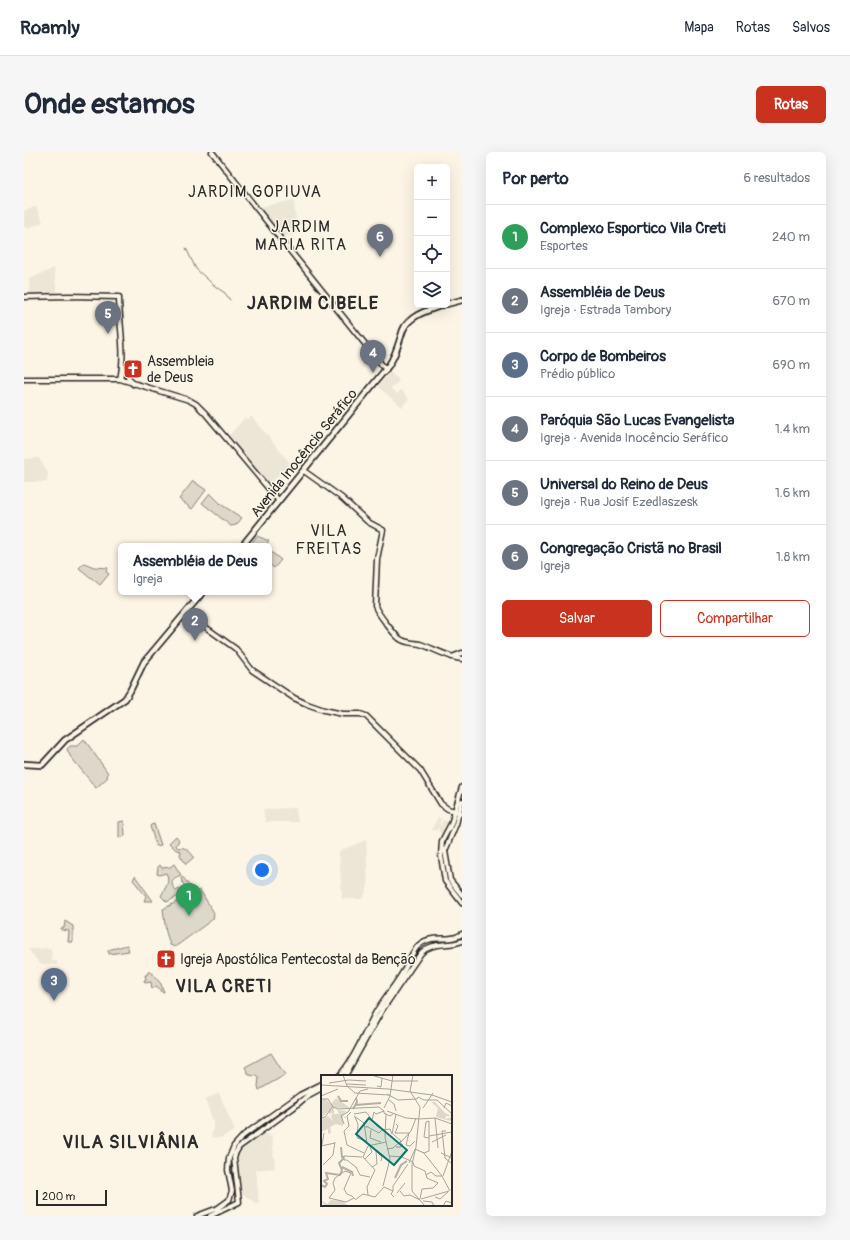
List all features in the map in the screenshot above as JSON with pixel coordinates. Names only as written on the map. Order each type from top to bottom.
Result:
[{"type":"main road","points":[[212,152],[386,370]]},
{"type":"main road","points":[[24,297],[119,297],[122,366],[120,379]]},
{"type":"main road","points":[[450,303],[462,300]]},
{"type":"main road","name":"Avenida Inocêncio Seráfico","points":[[244,543],[386,370],[394,358],[403,330],[409,322],[418,315],[436,308]]},
{"type":"main road","points":[[122,366],[134,384]]},
{"type":"main road","points":[[24,379],[120,379],[181,397],[196,404],[233,445],[279,501]]},
{"type":"main road","points":[[304,471],[342,498],[368,522],[383,530],[377,559],[375,606],[389,627],[402,640],[421,645],[452,657],[462,655]]},
{"type":"main road","points":[[24,764],[42,765],[65,740],[125,698],[144,662],[200,595]]},
{"type":"main road","points":[[186,612],[236,649],[252,670],[260,677],[284,692],[307,704],[335,712],[360,714],[366,716],[420,770],[441,804],[448,810],[459,813]]},
{"type":"main road","points":[[459,813],[462,787]]},
{"type":"main road","points":[[462,801],[446,848],[446,862],[450,880],[462,895]]},
{"type":"main road","points":[[451,830],[442,841],[440,849],[442,868],[447,885],[462,903]]},
{"type":"main road","points":[[340,1075],[349,1063],[377,1010],[403,972],[417,948],[427,940],[433,938],[454,938],[462,934]]},
{"type":"main road","points":[[345,1075],[382,1010],[421,953],[435,945],[462,941]]},
{"type":"main road","points":[[197,1216],[224,1205],[230,1197],[232,1187],[229,1175],[229,1158],[234,1146],[244,1135],[300,1095],[321,1084]]},
{"type":"main road","points":[[210,1216],[239,1202],[234,1163],[237,1150],[244,1142],[293,1108],[307,1096],[321,1089]]},
{"type":"main road","points":[[230,1197],[238,1195]]},
{"type":"main road","points":[[230,1197],[232,1203],[235,1205]]},
{"type":"shaded area","points":[[294,200],[297,233],[282,238],[260,211],[260,207]]},
{"type":"shaded area","points":[[36,207],[43,222],[26,229],[24,225],[24,211]]},
{"type":"shaded area","points":[[54,268],[57,295],[30,295],[29,279]]},
{"type":"shaded area","points":[[390,372],[399,380],[391,389],[397,394],[401,390],[409,399],[402,407],[378,387]]},
{"type":"shaded area","points":[[251,416],[290,463],[269,485],[228,437],[245,417],[248,420]]},
{"type":"shaded area","points":[[39,458],[48,473],[47,482],[24,482],[24,459]]},
{"type":"shaded area","points":[[193,481],[206,490],[192,509],[179,499]]},
{"type":"shaded area","points":[[210,493],[222,505],[242,518],[236,525],[231,526],[202,503]]},
{"type":"shaded area","points":[[257,536],[269,541],[267,543],[252,543]]},
{"type":"shaded area","points":[[272,553],[281,560],[274,568],[272,566]]},
{"type":"shaded area","points":[[84,563],[94,567],[108,568],[106,572],[109,574],[100,585],[79,568]]},
{"type":"shaded area","points":[[84,739],[108,773],[107,778],[96,788],[70,756],[67,749],[70,746],[77,746]]},
{"type":"shaded area","points":[[296,808],[298,822],[265,822],[263,809]]},
{"type":"shaded area","points":[[438,817],[442,819],[439,824],[441,825],[443,820],[448,822],[443,828],[442,833],[438,832],[438,828],[436,831],[432,829]]},
{"type":"shaded area","points":[[124,821],[125,836],[119,838],[119,822]]},
{"type":"shaded area","points":[[154,824],[161,845],[156,846],[150,826]]},
{"type":"shaded area","points":[[176,836],[179,840],[176,846],[187,850],[194,857],[186,864],[180,855],[181,851],[176,850],[169,843]]},
{"type":"shaded area","points":[[366,840],[368,885],[363,899],[342,899],[339,851]]},
{"type":"shaded area","points":[[174,864],[181,875],[172,881],[175,891],[185,887],[181,879],[182,876],[192,889],[167,902],[161,896],[168,879],[166,873],[159,875],[157,874],[158,867],[160,865],[162,868],[170,867]]},
{"type":"shaded area","points":[[135,876],[153,901],[144,901],[146,896],[133,880]]},
{"type":"shaded area","points":[[200,890],[214,913],[213,919],[175,947],[170,945],[166,932],[163,909]]},
{"type":"shaded area","points":[[65,921],[73,926],[73,942],[68,942],[69,931],[61,930],[61,928],[64,928]]},
{"type":"shaded area","points":[[127,945],[129,951],[109,954],[108,950]]},
{"type":"shaded area","points":[[51,948],[52,961],[57,961],[57,965],[40,964],[28,949]]},
{"type":"shaded area","points":[[148,972],[151,972],[161,984],[164,992],[160,991],[160,989],[156,986],[152,989],[151,982],[145,983],[145,975],[147,975]]},
{"type":"shaded area","points":[[271,1053],[285,1075],[259,1090],[259,1078],[257,1076],[249,1075],[245,1067]]},
{"type":"shaded area","points":[[219,1093],[235,1131],[220,1138],[211,1137],[213,1121],[205,1099]]},
{"type":"shaded area","points":[[263,1133],[272,1136],[275,1168],[256,1170],[259,1204],[255,1203],[240,1190],[237,1155],[244,1146]]},
{"type":"waterway","points":[[186,248],[196,269],[225,293],[230,300]]},
{"type":"place","name":"Congregação Cristã no Brasil","points":[[380,257]]},
{"type":"place","name":"Universal do Reino de Deus","points":[[108,334]]},
{"type":"place","name":"Assembleia de Deus","points":[[133,369]]},
{"type":"place","name":"Paróquia São Lucas Evangelista","points":[[373,373]]},
{"type":"place","name":"Assembléia de Deus","points":[[195,641]]},
{"type":"place","name":"Complexo Esportico Vila Creti","points":[[189,916]]},
{"type":"place","name":"Igreja Apostólica Pentecostal da Benção","points":[[166,959]]},
{"type":"place","name":"Corpo de Bombeiros","points":[[54,1001]]},
{"type":"district","name":"JARDIM GOPIUVA","points":[[255,192]]},
{"type":"district","name":"JARDIM MARIA RITA","points":[[301,236]]},
{"type":"district","name":"JARDIM CIBELE","points":[[313,303]]},
{"type":"district","name":"VILA FREITAS","points":[[329,540]]},
{"type":"district","name":"VILA CRETI","points":[[224,986]]},
{"type":"district","name":"VILA SILVIÂNIA","points":[[131,1142]]}]
